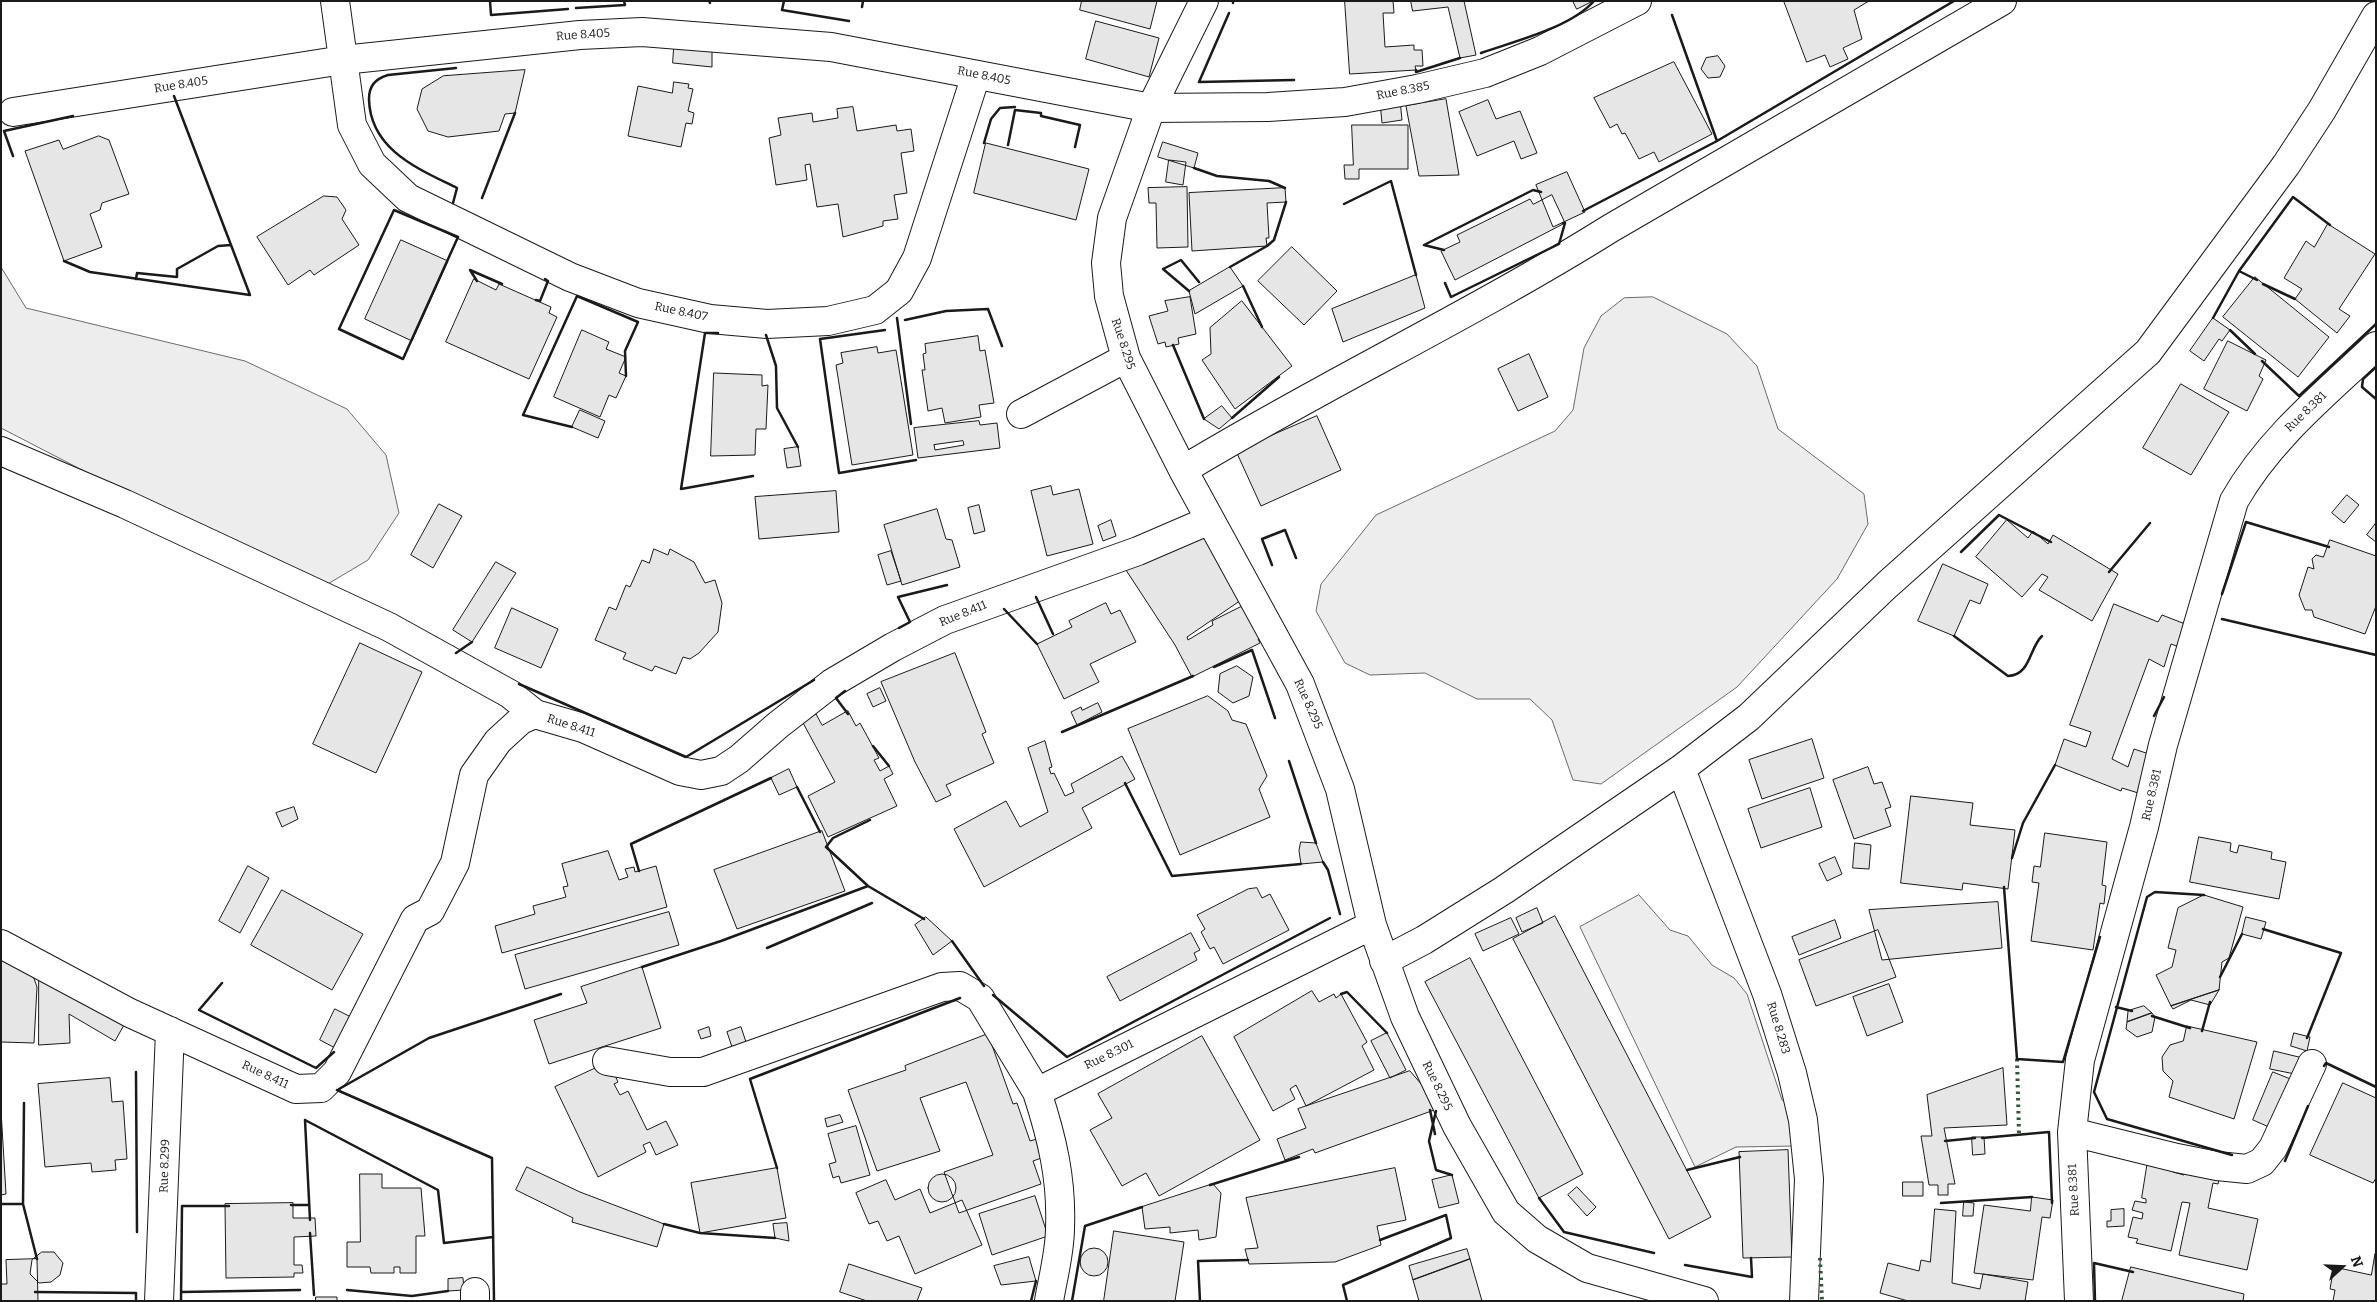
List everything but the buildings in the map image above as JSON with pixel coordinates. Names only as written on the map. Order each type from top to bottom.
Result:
[{"type":"street","name":"Rue 8.407","points":[[335,1],[352,125],[372,164],[408,198],[570,277],[638,303],[710,319],[767,324],[828,321],[875,310],[899,291],[917,258],[976,75]]},
{"type":"street","name":"Rue 8.295","points":[[1204,1],[1152,108],[1112,218],[1106,263],[1109,296],[1126,358],[1183,470],[1300,684],[1318,725],[1340,789],[1372,925],[1405,1017],[1457,1126],[1506,1212],[1537,1239],[1631,1291],[1704,1301]]},
{"type":"street","name":"Rue 8.385","points":[[1152,108],[1268,107],[1345,102],[1417,89],[1485,73],[1540,51],[1637,1]]},
{"type":"street","points":[[1183,470],[1256,426],[1550,266],[1611,228],[2002,1]]},
{"type":"street","points":[[1384,961],[1424,940],[1504,890],[1681,769],[1749,717],[1887,585],[2148,352],[2286,164],[2322,110],[2376,16]]},
{"type":"street","name":"Rue 8.405","points":[[13,112],[343,60],[580,35],[642,32],[832,47],[1152,108]]},
{"type":"street","name":"Rue 8.381","points":[[2079,1301],[2072,1132],[2080,1060],[2144,827],[2164,745],[2234,501],[2247,478],[2267,452],[2298,418],[2376,346]]},
{"type":"street","points":[[1021,414],[1126,358]]},
{"type":"street","points":[[1,452],[152,517],[389,627],[510,694],[535,714]]},
{"type":"street","name":"Rue 8.411","points":[[1,944],[130,1013],[296,1089],[320,1088],[338,1072],[415,918],[430,911],[454,863],[474,775],[498,741],[521,720],[535,714],[583,728],[680,771],[701,775],[721,771],[738,760],[778,724],[832,683],[902,642],[945,620],[1138,551],[1210,520]]},
{"type":"street","name":"Rue 8.283","points":[[1681,769],[1767,994],[1792,1073],[1803,1120],[1809,1179],[1804,1301]]},
{"type":"street","name":"Rue 8.301","points":[[1037,1092],[1372,925]]},
{"type":"street","points":[[607,1061],[670,1072],[703,1072],[942,987],[960,986],[980,998],[1037,1092],[1053,1141],[1060,1193],[1060,1230],[1049,1301]]},
{"type":"street","name":"Rue 8.299","points":[[159,1301],[170,1031]]},
{"type":"street","points":[[2072,1132],[2185,1159],[2247,1169],[2262,1162],[2273,1148],[2312,1064]]},
{"type":"shaded area","points":[[1,267],[26,308],[245,361],[347,409],[386,455],[399,513],[368,560],[316,591],[1,428]]},
{"type":"shaded area","points":[[1653,297],[1727,334],[1757,366],[1778,429],[1864,494],[1868,524],[1837,579],[1737,687],[1601,784],[1573,780],[1552,720],[1530,699],[1477,699],[1425,673],[1370,675],[1345,663],[1316,611],[1321,584],[1376,515],[1555,431],[1573,410],[1584,348],[1601,316],[1624,298]]},
{"type":"shaded area","points":[[1639,895],[1670,930],[1688,936],[1712,965],[1734,978],[1747,994],[1782,1100],[1794,1105],[1796,1146],[1736,1147],[1695,1167],[1580,927]]},
{"type":"hedge","points":[[2017,1059],[2019,1135]]},
{"type":"hedge","points":[[1820,1258],[1822,1301]]},
{"type":"wall","points":[[490,1],[491,15],[568,9]]},
{"type":"wall","points":[[576,8],[625,5],[624,1]]},
{"type":"wall","points":[[784,1],[782,10],[849,21]]},
{"type":"wall","points":[[862,7],[863,1]]},
{"type":"wall","points":[[1481,53],[1557,26],[1571,19],[1594,1]]},
{"type":"wall","points":[[1583,211],[1717,141],[1954,1]]},
{"type":"wall","points":[[1229,13],[1199,82],[1294,80]]},
{"type":"wall","points":[[1672,15],[1717,141]]},
{"type":"wall","points":[[1416,70],[1416,72],[1460,58]]},
{"type":"wall","points":[[453,203],[457,188],[413,165],[387,145],[378,132],[372,117],[369,99],[370,90],[374,84],[388,75],[456,68]]},
{"type":"wall","points":[[136,279],[137,273],[177,277],[177,269],[218,246],[231,245],[174,96]]},
{"type":"wall","points":[[984,143],[991,119],[1000,108],[1015,107]]},
{"type":"wall","points":[[1008,145],[1015,110],[1041,113],[1041,116],[1080,125],[1075,147]]},
{"type":"wall","points":[[482,198],[515,113]]},
{"type":"wall","points":[[13,156],[4,131],[73,116]]},
{"type":"wall","points":[[1194,168],[1217,176],[1269,181],[1285,188]]},
{"type":"wall","points":[[1344,204],[1391,181],[1416,275]]},
{"type":"wall","points":[[1444,250],[1424,245],[1533,190],[1541,192]]},
{"type":"wall","points":[[2213,318],[2239,271],[2293,197],[2330,225]]},
{"type":"wall","points":[[1230,267],[1274,240],[1286,202]]},
{"type":"wall","points":[[394,210],[458,237],[403,359],[339,329],[394,210]]},
{"type":"wall","points":[[1445,283],[1451,297],[1559,244],[1565,223],[1563,223]]},
{"type":"wall","points":[[64,261],[90,272],[250,295],[231,245]]},
{"type":"wall","points":[[1189,291],[1163,269],[1181,260],[1199,282]]},
{"type":"wall","points":[[477,281],[470,270],[502,284]]},
{"type":"wall","points":[[2239,271],[2257,280]]},
{"type":"wall","points":[[536,300],[540,301],[548,281],[545,279]]},
{"type":"wall","points":[[2263,284],[2295,299]]},
{"type":"wall","points":[[1243,286],[1262,327]]},
{"type":"wall","points":[[572,427],[523,415],[577,296],[638,322],[625,351],[626,376]]},
{"type":"wall","points":[[905,320],[946,311],[988,309],[1002,346]]},
{"type":"wall","points":[[897,318],[911,424]]},
{"type":"wall","points":[[2262,361],[2299,396],[2376,324]]},
{"type":"wall","points":[[885,330],[820,339],[839,473],[916,460]]},
{"type":"wall","points":[[2230,330],[2255,354]]},
{"type":"wall","points":[[718,333],[705,333],[681,489],[753,476]]},
{"type":"wall","points":[[766,335],[776,366],[777,408],[798,447]]},
{"type":"wall","points":[[1173,345],[1204,419]]},
{"type":"wall","points":[[2376,367],[2363,379],[2362,387],[2376,399]]},
{"type":"wall","points":[[1232,418],[1279,377]]},
{"type":"wall","points":[[1961,552],[1999,515],[2051,542]]},
{"type":"wall","points":[[2222,594],[2246,522],[2329,547]]},
{"type":"wall","points":[[2109,572],[2150,523]]},
{"type":"wall","points":[[1272,565],[1262,539],[1285,530],[1296,558]]},
{"type":"wall","points":[[899,628],[910,622],[898,597],[947,585]]},
{"type":"wall","points":[[1036,597],[1053,634]]},
{"type":"wall","points":[[1004,609],[1037,644]]},
{"type":"wall","points":[[2222,619],[2376,655]]},
{"type":"wall","points":[[1954,636],[2008,676],[2021,671],[2042,636]]},
{"type":"wall","points":[[456,653],[472,642]]},
{"type":"wall","points":[[1214,667],[1252,650],[1275,718]]},
{"type":"wall","points":[[1062,732],[1193,676]]},
{"type":"wall","points":[[519,684],[686,757],[814,680]]},
{"type":"wall","points":[[845,691],[836,698],[848,714]]},
{"type":"wall","points":[[2154,716],[2164,697]]},
{"type":"wall","points":[[873,746],[889,766]]},
{"type":"wall","points":[[1289,761],[1316,843]]},
{"type":"wall","points":[[2012,858],[2023,823],[2055,765]]},
{"type":"wall","points":[[639,871],[631,844],[771,778]]},
{"type":"wall","points":[[1125,783],[1172,876],[1301,864]]},
{"type":"wall","points":[[797,787],[820,832]]},
{"type":"wall","points":[[870,820],[833,838],[826,847],[868,886],[924,919]]},
{"type":"wall","points":[[1323,862],[1328,870],[1340,914]]},
{"type":"wall","points":[[642,967],[721,941],[868,886]]},
{"type":"wall","points":[[2004,887],[2017,1059],[2063,1062],[2100,937]]},
{"type":"wall","points":[[2204,895],[2155,892],[2147,897],[2094,1092],[2107,1119],[2232,1155]]},
{"type":"wall","points":[[767,948],[872,903]]},
{"type":"wall","points":[[993,995],[1067,1057],[1330,918]]},
{"type":"wall","points":[[2263,929],[2341,953],[2307,1038]]},
{"type":"wall","points":[[2220,977],[2242,934]]},
{"type":"wall","points":[[952,941],[984,986]]},
{"type":"wall","points":[[222,983],[199,1010],[316,1068],[334,1052]]},
{"type":"wall","points":[[1341,994],[1347,992],[1387,1033]]},
{"type":"wall","points":[[339,1089],[429,1038],[561,994]]},
{"type":"wall","points":[[777,1168],[750,1079],[960,998]]},
{"type":"wall","points":[[2202,1031],[2210,1002]]},
{"type":"wall","points":[[2116,1007],[2132,1011]]},
{"type":"wall","points":[[2152,1016],[2190,1028]]},
{"type":"wall","points":[[2324,1066],[2326,1063],[2376,1087]]},
{"type":"wall","points":[[136,1072],[137,1232]]},
{"type":"wall","points":[[337,1090],[492,1158],[494,1301]]},
{"type":"wall","points":[[24,1103],[23,1204],[37,1259]]},
{"type":"wall","points":[[2285,1161],[2308,1106]]},
{"type":"wall","points":[[1430,1110],[1435,1134]]},
{"type":"wall","points":[[1436,1111],[1429,1141],[1436,1170],[1452,1175]]},
{"type":"wall","points":[[305,1120],[438,1190],[444,1243],[493,1237]]},
{"type":"wall","points":[[305,1120],[310,1220]]},
{"type":"wall","points":[[1982,1138],[2049,1132],[2052,1203]]},
{"type":"wall","points":[[1945,1141],[1975,1138]]},
{"type":"wall","points":[[1210,1185],[1299,1157]]},
{"type":"wall","points":[[1687,1170],[1740,1157]]},
{"type":"wall","points":[[1941,1203],[2032,1197]]},
{"type":"wall","points":[[1539,1198],[1564,1232],[1654,1253]]},
{"type":"wall","points":[[1,1204],[23,1204]]},
{"type":"wall","points":[[291,1205],[309,1205]]},
{"type":"wall","points":[[181,1301],[182,1206],[229,1206]]},
{"type":"wall","points":[[1072,1301],[1085,1226],[1142,1207]]},
{"type":"wall","points":[[1347,1301],[1343,1285],[1451,1238],[1446,1215],[1380,1240]]},
{"type":"wall","points":[[664,1224],[700,1233],[775,1238]]},
{"type":"wall","points":[[310,1233],[314,1295]]},
{"type":"wall","points":[[1685,1265],[1752,1277],[1751,1258]]},
{"type":"wall","points":[[1200,1301],[1198,1261],[1248,1260]]},
{"type":"wall","points":[[2095,1301],[2094,1263],[2133,1272]]},
{"type":"wall","points":[[1031,1301],[1036,1281]]},
{"type":"wall","points":[[181,1292],[300,1290]]},
{"type":"wall","points":[[347,1290],[412,1296],[448,1291]]},
{"type":"wall","points":[[35,1292],[136,1293],[136,1301]]}]
